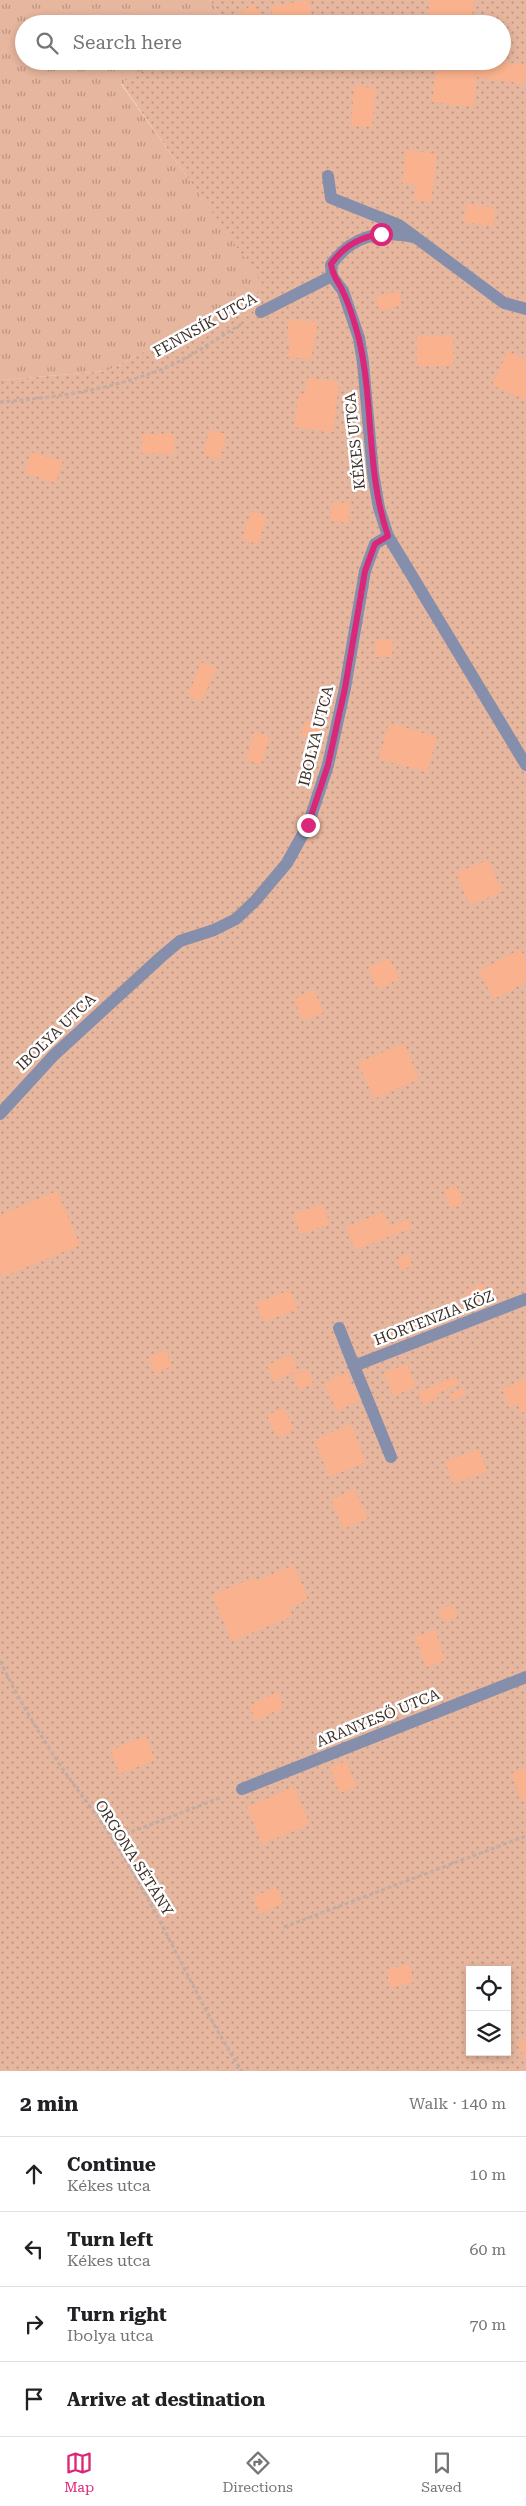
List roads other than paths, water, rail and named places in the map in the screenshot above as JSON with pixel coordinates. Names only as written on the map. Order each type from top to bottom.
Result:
[{"type":"street","points":[[328,176],[331,198],[399,225],[456,264],[483,289],[504,303],[526,309]]},
{"type":"street","points":[[332,276],[331,264],[340,251],[366,236],[397,234],[414,236]]},
{"type":"street","name":"FENNSÍK UTCA","points":[[261,312],[332,276]]},
{"type":"street","name":"KÉKES UTCA","points":[[332,276],[343,291],[359,338],[373,474],[379,508],[388,536],[526,765]]},
{"type":"street","name":"IBOLYA UTCA","points":[[0,1114],[54,1055],[162,956],[180,941],[214,930],[236,919],[256,900],[287,863],[308,825],[328,765],[345,688],[365,571],[375,544],[388,536]]},
{"type":"street","name":"HORTENZIA KÖZ","points":[[354,1366],[526,1299]]},
{"type":"street","points":[[339,1328],[391,1457]]},
{"type":"street","name":"ARANYESŐ UTCA","points":[[242,1790],[526,1677]]}]
